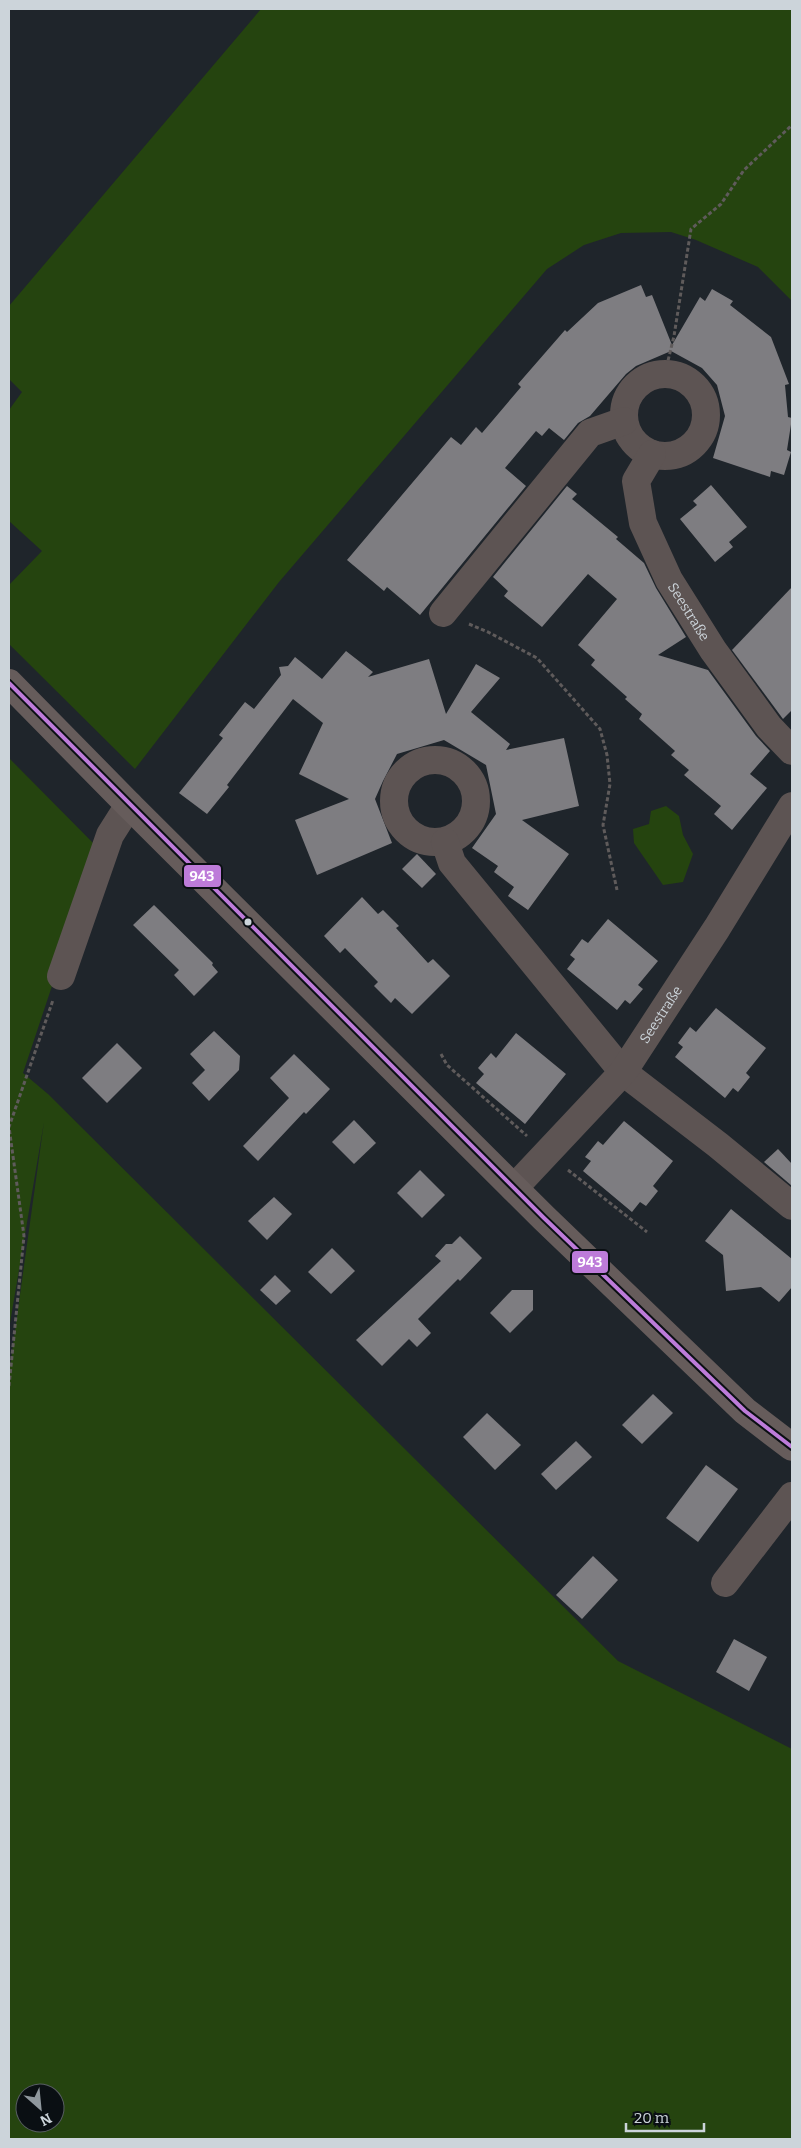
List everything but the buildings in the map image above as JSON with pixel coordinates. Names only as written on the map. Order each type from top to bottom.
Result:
[{"type":"main road","points":[[9,683],[514,1188],[745,1411],[792,1447]]},
{"type":"street","points":[[665,373],[678,375],[691,382],[700,393],[706,406],[706,420],[702,434],[693,446],[681,454],[666,456],[652,454],[641,449],[632,440],[625,428],[624,421],[625,402],[631,391],[640,382],[652,376],[665,373]]},
{"type":"street","points":[[443,613],[590,433],[624,421]]},
{"type":"street","name":"Seestraße","points":[[652,454],[636,481],[643,523],[669,580],[719,658],[769,727],[792,751]]},
{"type":"street","points":[[62,976],[110,835],[129,805]]},
{"type":"street","name":"Seestraße","points":[[514,1188],[623,1072],[717,928],[792,806]]},
{"type":"street","points":[[445,842],[452,863],[623,1072],[718,1145],[792,1206]]},
{"type":"street","points":[[726,1583],[792,1496]]},
{"type":"path","points":[[665,373],[674,336],[691,229],[721,204],[744,170],[792,125]]},
{"type":"path","points":[[443,613],[488,632],[536,658],[600,729],[607,755],[610,784],[603,825],[617,890]]},
{"type":"path","points":[[9,1386],[24,1236],[9,1128],[62,976]]},
{"type":"path","points":[[441,1054],[447,1065],[547,1153],[647,1232]]},
{"type":"green space","points":[[261,9],[792,9],[792,301],[758,267],[696,240],[671,232],[621,233],[584,245],[547,269],[279,582],[135,769],[9,644],[9,585],[42,551],[9,521],[9,410],[22,392],[9,379],[9,306]]},
{"type":"green space","points":[[9,758],[98,848],[23,1073],[48,1094],[618,1661],[792,1749],[792,2139],[9,2139],[9,1374],[44,1122],[9,1329]]},
{"type":"green space","points":[[666,806],[679,816],[683,835],[693,854],[683,882],[663,885],[634,843],[633,829],[649,824],[651,811]]},
{"type":"transit line","name":"943","points":[[9,683],[544,1218],[745,1411],[792,1447]]}]
